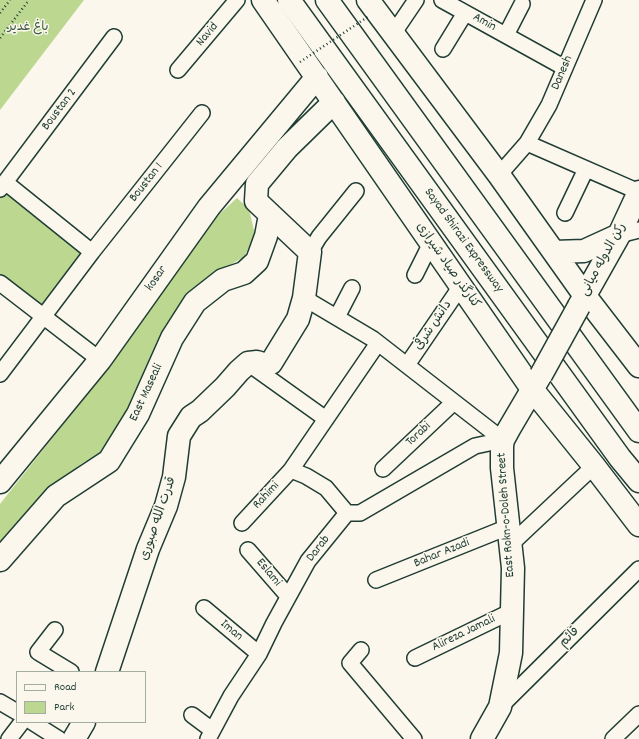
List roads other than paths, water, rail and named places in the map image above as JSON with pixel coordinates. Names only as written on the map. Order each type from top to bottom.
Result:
[{"type":"main road","name":"کنارگذر صیاد شیرازی","points":[[263,0],[461,286],[536,382],[594,466],[639,525]]},
{"type":"main road","name":"Sayad Shirazi Expressway","points":[[289,0],[620,458],[639,481]]},
{"type":"main road","points":[[327,0],[639,431]]},
{"type":"main road","points":[[369,8],[393,34],[500,175],[554,252],[582,301],[639,366]]},
{"type":"main road","name":"kosar","points":[[0,482],[100,360],[209,207],[316,78]]},
{"type":"main road","points":[[248,363],[271,363],[298,319],[304,298],[310,252],[256,201],[257,184],[287,148],[334,102]]},
{"type":"main road","name":"رکن الدوله میانی","points":[[582,301],[629,232],[639,192]]},
{"type":"main road","name":"East Maseali","points":[[0,560],[56,496],[109,461],[138,414],[172,338],[195,302],[223,280],[244,273],[257,261],[266,236],[270,215]]},
{"type":"main road","points":[[554,252],[584,250],[629,232]]},
{"type":"main road","name":"East Rokn-o-Doleh Street","points":[[482,739],[500,707],[511,653],[513,568],[502,468],[503,440],[582,301]]},
{"type":"main road","name":"قدرت الله صبوری","points":[[107,671],[148,550],[166,506],[174,476],[179,436],[190,417],[200,411],[248,363]]},
{"type":"main road","points":[[620,458],[639,487]]},
{"type":"main road","points":[[74,739],[83,723]]},
{"type":"street","name":"Navid","points":[[178,70],[238,0]]},
{"type":"street","points":[[393,34],[416,0]]},
{"type":"street","name":"Amin","points":[[442,0],[565,68]]},
{"type":"street","name":"Danesh","points":[[500,175],[527,144],[549,105],[594,0]]},
{"type":"street","name":"Amin","points":[[506,35],[522,4]]},
{"type":"street","points":[[443,49],[465,13]]},
{"type":"street","name":"Boustan 2","points":[[3,185],[114,37]]},
{"type":"street","name":"Boustan 1","points":[[0,374],[44,318],[92,252],[202,113]]},
{"type":"street","points":[[527,144],[639,192]]},
{"type":"street","points":[[565,213],[586,169]]},
{"type":"street","points":[[3,185],[92,252]]},
{"type":"street","points":[[310,252],[319,237],[356,190]]},
{"type":"street","points":[[415,275],[431,243]]},
{"type":"street","points":[[0,283],[100,360]]},
{"type":"street","name":"دانش شرقی","points":[[407,365],[461,286]]},
{"type":"street","points":[[337,317],[352,288]]},
{"type":"street","points":[[304,298],[378,343],[503,440]]},
{"type":"street","name":"Rahimi","points":[[242,523],[291,470],[378,343]]},
{"type":"street","points":[[248,363],[326,419]]},
{"type":"street","name":"Torabi","points":[[383,468],[454,402]]},
{"type":"street","points":[[291,470],[306,476],[326,488],[348,513],[360,513],[475,446],[503,440]]},
{"type":"street","points":[[509,536],[594,466]]},
{"type":"street","name":"Darab","points":[[210,735],[231,696],[259,654],[288,596],[308,561],[348,513]]},
{"type":"street","name":"Bahar Azadi","points":[[376,580],[509,536]]},
{"type":"street","name":"Eslami","points":[[248,550],[288,596]]},
{"type":"street","name":"قائم","points":[[500,707],[639,569]]},
{"type":"street","name":"Iman","points":[[204,608],[259,654]]},
{"type":"street","name":"Alireza Jamali","points":[[415,658],[512,611]]},
{"type":"street","points":[[55,630],[38,652],[69,671]]},
{"type":"street","points":[[361,650],[350,663],[414,739]]},
{"type":"street","points":[[0,702],[16,711]]},
{"type":"street","points":[[612,739],[639,714]]},
{"type":"street","points":[[192,715],[210,735]]},
{"type":"street","points":[[9,739],[21,723]]},
{"type":"street","points":[[34,723],[59,739]]},
{"type":"park label","name":"باغ غدیر","points":[[28,28]]}]
